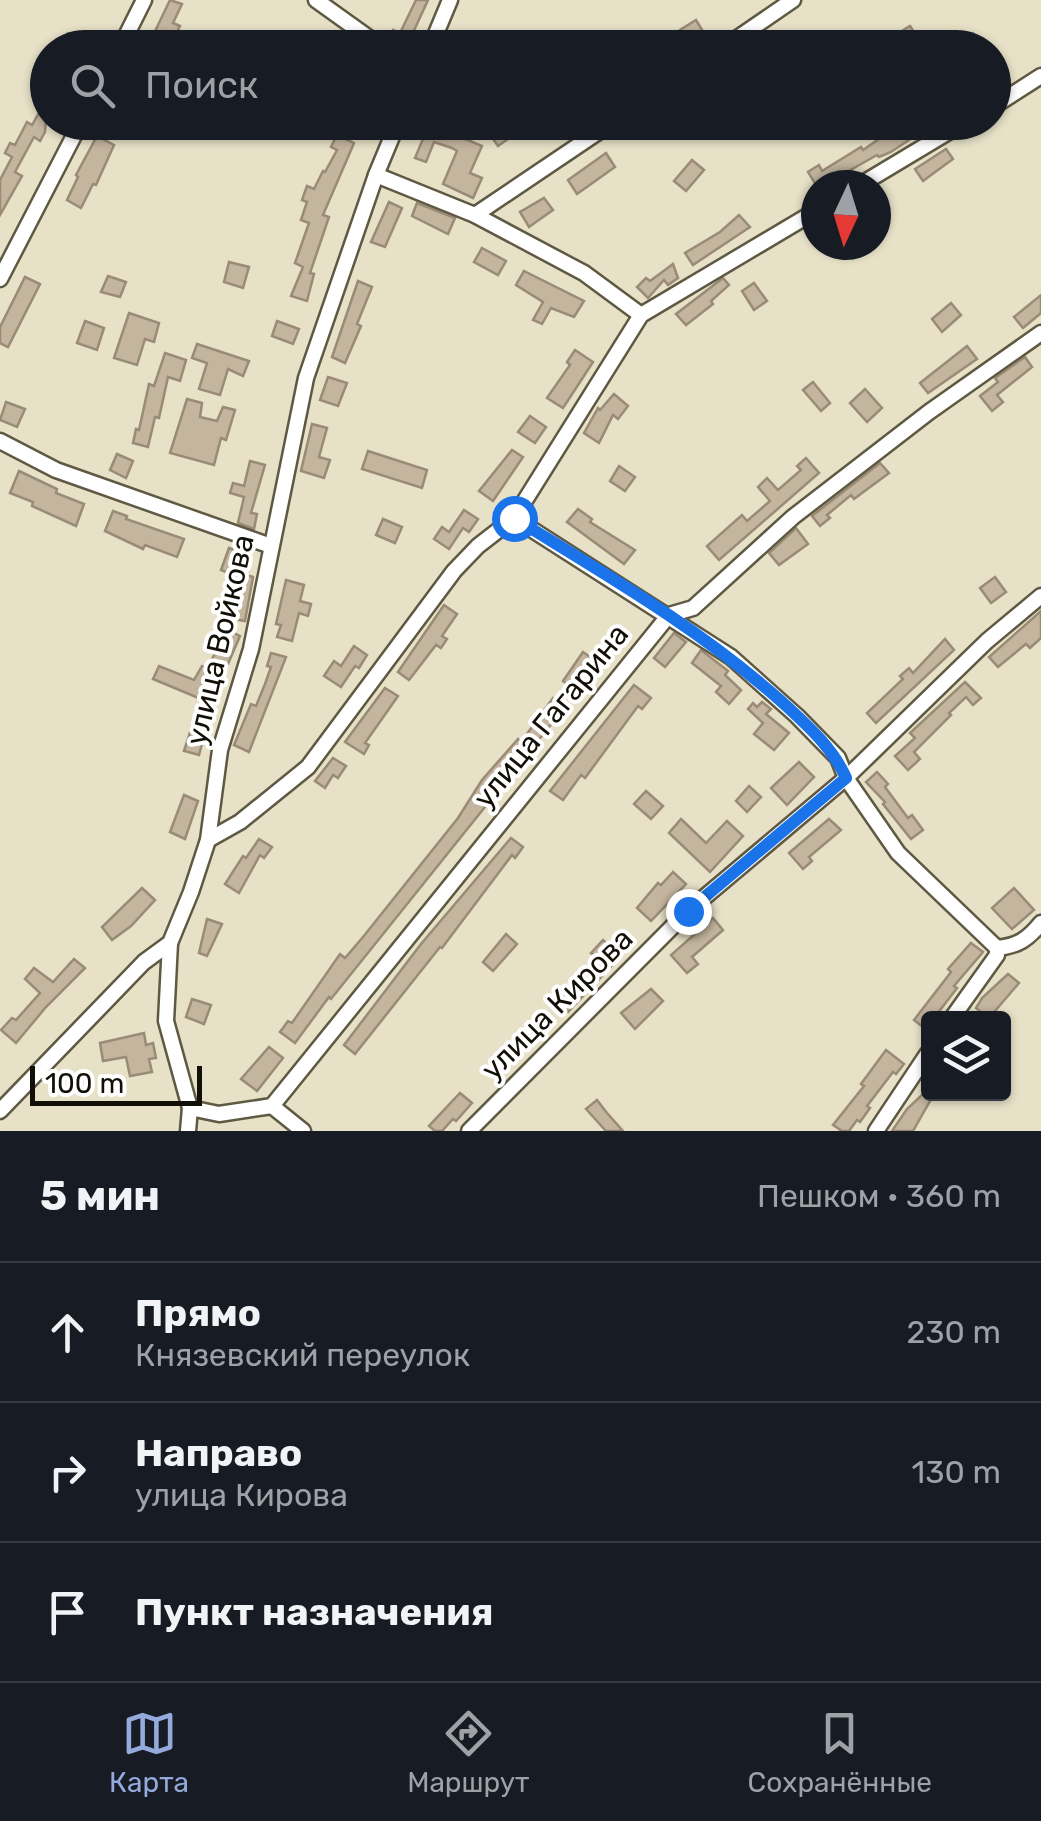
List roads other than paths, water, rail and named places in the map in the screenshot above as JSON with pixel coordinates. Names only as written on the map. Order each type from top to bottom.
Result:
[{"type":"street","points":[[129,30],[144,0]]},
{"type":"street","points":[[316,0],[357,30]]},
{"type":"street","points":[[438,30],[450,0]]},
{"type":"street","points":[[750,30],[793,0]]},
{"type":"street","points":[[1011,95],[1041,76]]},
{"type":"street","points":[[0,279],[72,140]]},
{"type":"street","name":"улица Войкова","points":[[0,1111],[144,962],[170,943],[192,892],[208,840],[220,750],[251,649],[306,378],[391,140]]},
{"type":"street","points":[[474,214],[587,140]]},
{"type":"street","points":[[885,170],[935,140]]},
{"type":"street","points":[[376,175],[474,214],[584,272],[642,315]]},
{"type":"street","points":[[208,840],[240,822],[308,767],[454,571],[514,518],[642,315],[801,220]]},
{"type":"street","name":"улица Гагарина","points":[[272,1106],[670,615],[693,608],[792,517],[929,412],[1041,333]]},
{"type":"street","points":[[0,441],[56,470],[271,546]]},
{"type":"street","points":[[514,518],[731,657],[838,758],[846,778],[898,853],[997,948],[997,955],[957,1011]]},
{"type":"street","name":"улица Кирова","points":[[469,1131],[688,911],[846,778],[987,641],[1041,596]]},
{"type":"street","points":[[997,948],[1015,946],[1041,924]]},
{"type":"street","points":[[170,943],[166,1021],[190,1108],[188,1131]]},
{"type":"street","points":[[876,1131],[921,1064]]},
{"type":"street","points":[[190,1108],[219,1114],[272,1106],[304,1131]]}]
